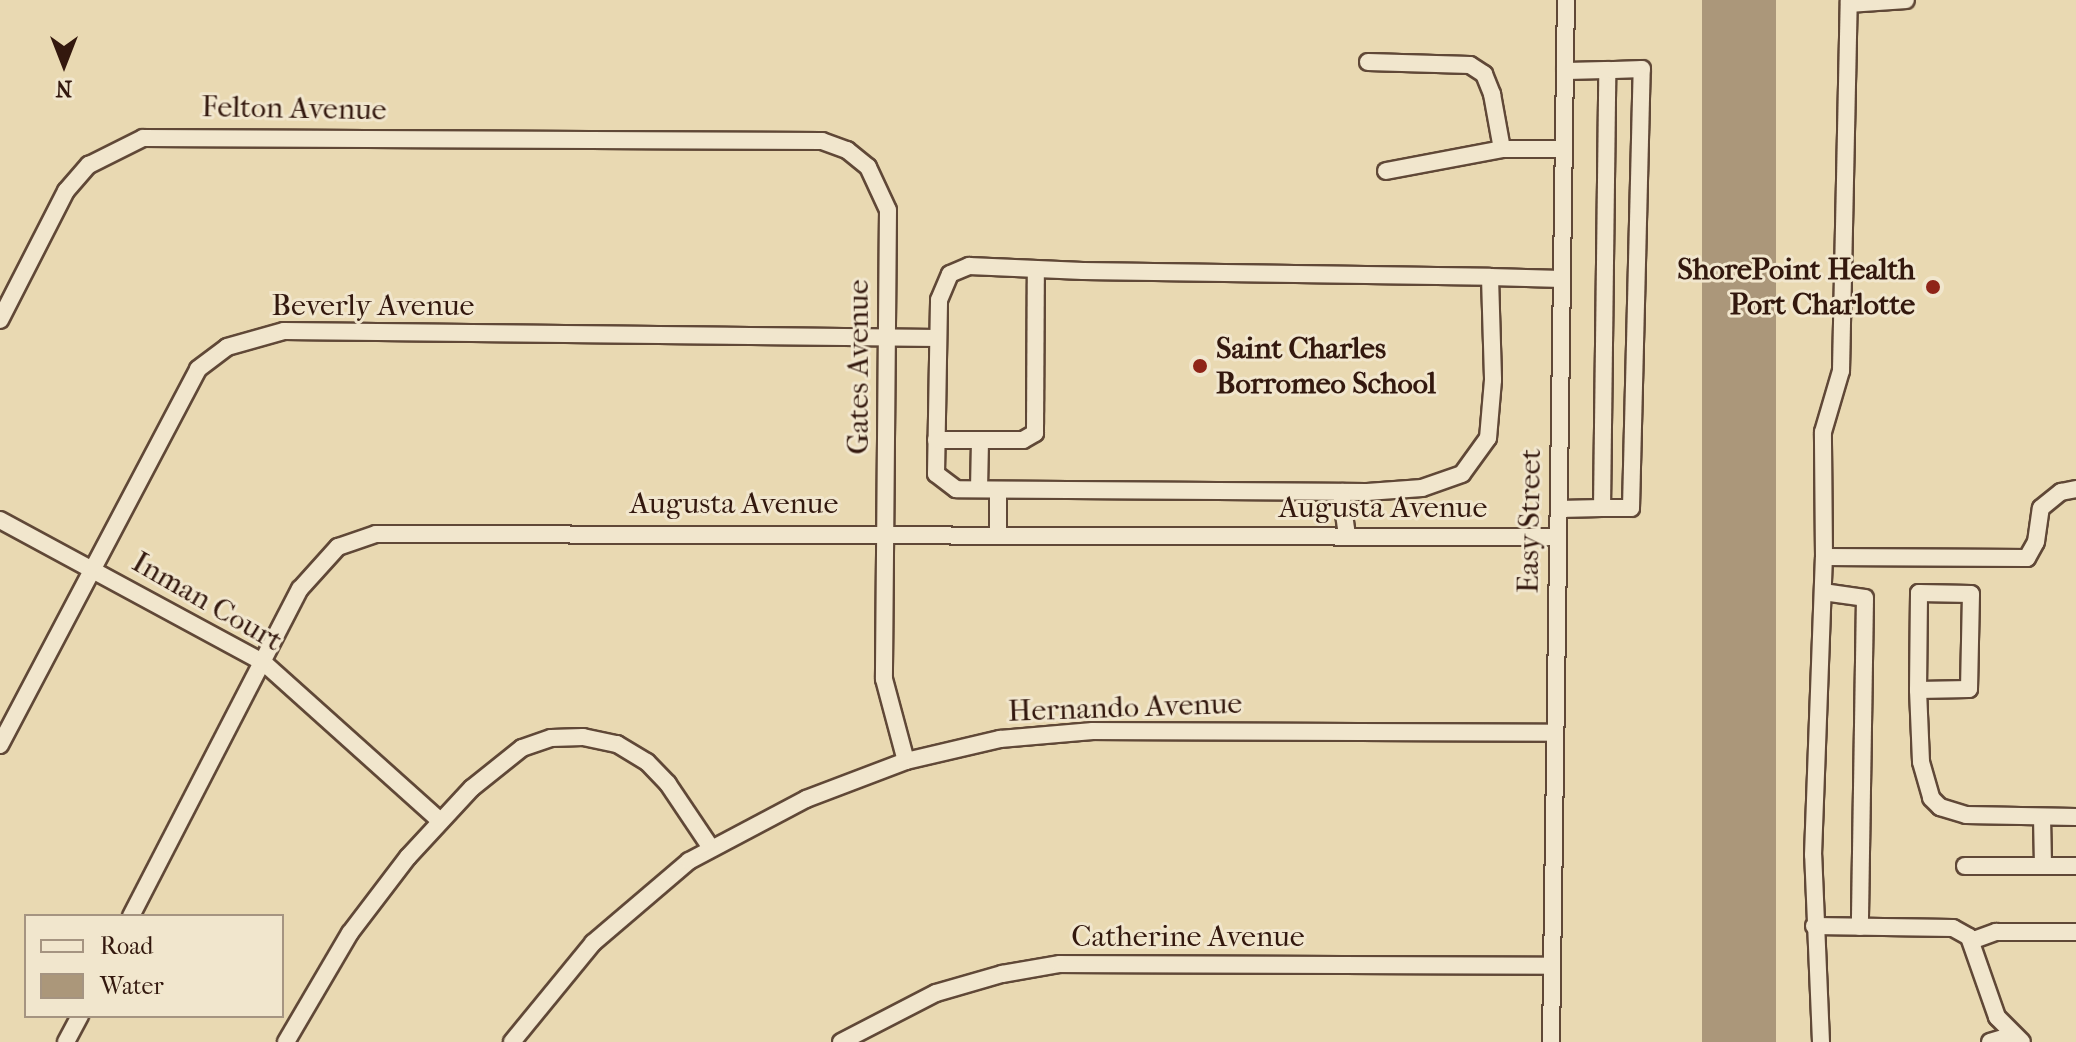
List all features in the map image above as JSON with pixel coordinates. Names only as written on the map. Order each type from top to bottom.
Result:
[{"type":"street","name":"Easy Street","points":[[1551,1042],[1566,0]]},
{"type":"street","points":[[1821,1042],[1814,926],[1824,557],[1823,432],[1841,371],[1849,2],[1906,0]]},
{"type":"street","points":[[1368,62],[1470,65],[1484,74],[1492,94],[1502,149]]},
{"type":"street","points":[[1559,509],[1631,508],[1642,69],[1565,71]]},
{"type":"street","points":[[1602,508],[1607,70]]},
{"type":"street","name":"Felton Avenue","points":[[0,320],[66,191],[89,165],[143,138],[685,140]]},
{"type":"street","name":"Gates Avenue","points":[[685,140],[822,141],[847,150],[868,167],[888,210],[884,679],[906,761]]},
{"type":"street","points":[[1386,171],[1502,149],[1564,149]]},
{"type":"street","points":[[1490,277],[1493,380],[1488,438],[1462,474],[1422,488],[1341,492],[956,489],[936,474],[939,300],[950,274],[969,266],[1036,269],[1490,277],[1562,279]]},
{"type":"street","points":[[936,440],[1023,440],[1035,433],[1036,269]]},
{"type":"street","name":"Beverly Avenue","points":[[0,745],[198,369],[227,347],[261,334],[938,338]]},
{"type":"street","points":[[979,489],[980,440]]},
{"type":"street","points":[[1824,557],[2027,558],[2036,542],[2041,508],[2061,492],[2076,489]]},
{"type":"street","points":[[998,490],[998,533]]},
{"type":"street","points":[[1341,492],[1347,536]]},
{"type":"street","name":"Inman Court","points":[[0,520],[263,662],[440,821]]},
{"type":"street","name":"Augusta Avenue","points":[[132,914],[312,572],[338,547],[376,534],[886,532],[1558,537]]},
{"type":"street","points":[[1823,592],[1865,598],[1860,927]]},
{"type":"street","points":[[1918,690],[1969,689],[1971,594],[1919,593],[1918,690],[1921,762],[1931,798],[1940,807],[1966,815],[2076,817]]},
{"type":"street","name":"Hernando Avenue","points":[[512,1042],[593,943],[639,900],[711,848],[806,799],[906,761],[1000,739],[1093,731],[1555,733]]},
{"type":"street","points":[[286,1042],[350,933],[440,821],[496,766],[522,748],[551,738],[583,737],[617,744],[647,762],[711,848]]},
{"type":"street","points":[[2042,817],[2043,866]]},
{"type":"street","points":[[1965,866],[2076,866]]},
{"type":"street","points":[[1814,926],[1953,928],[1971,941],[1997,1017],[2016,1039]]},
{"type":"street","points":[[1971,941],[1996,932],[2076,932]]},
{"type":"street","name":"Catherine Avenue","points":[[841,1042],[936,993],[1002,974],[1060,964],[1552,966]]},
{"type":"street","points":[[66,1042],[79,1018]]},
{"type":"street","points":[[1990,1042],[2016,1039]]},
{"type":"water","points":[[1702,0],[1776,0],[1776,1042],[1702,1042]]},
{"type":"place","name":"ShorePoint Health Port Charlotte","points":[[1933,287]]},
{"type":"place","name":"Saint Charles Borromeo School","points":[[1200,366]]}]
